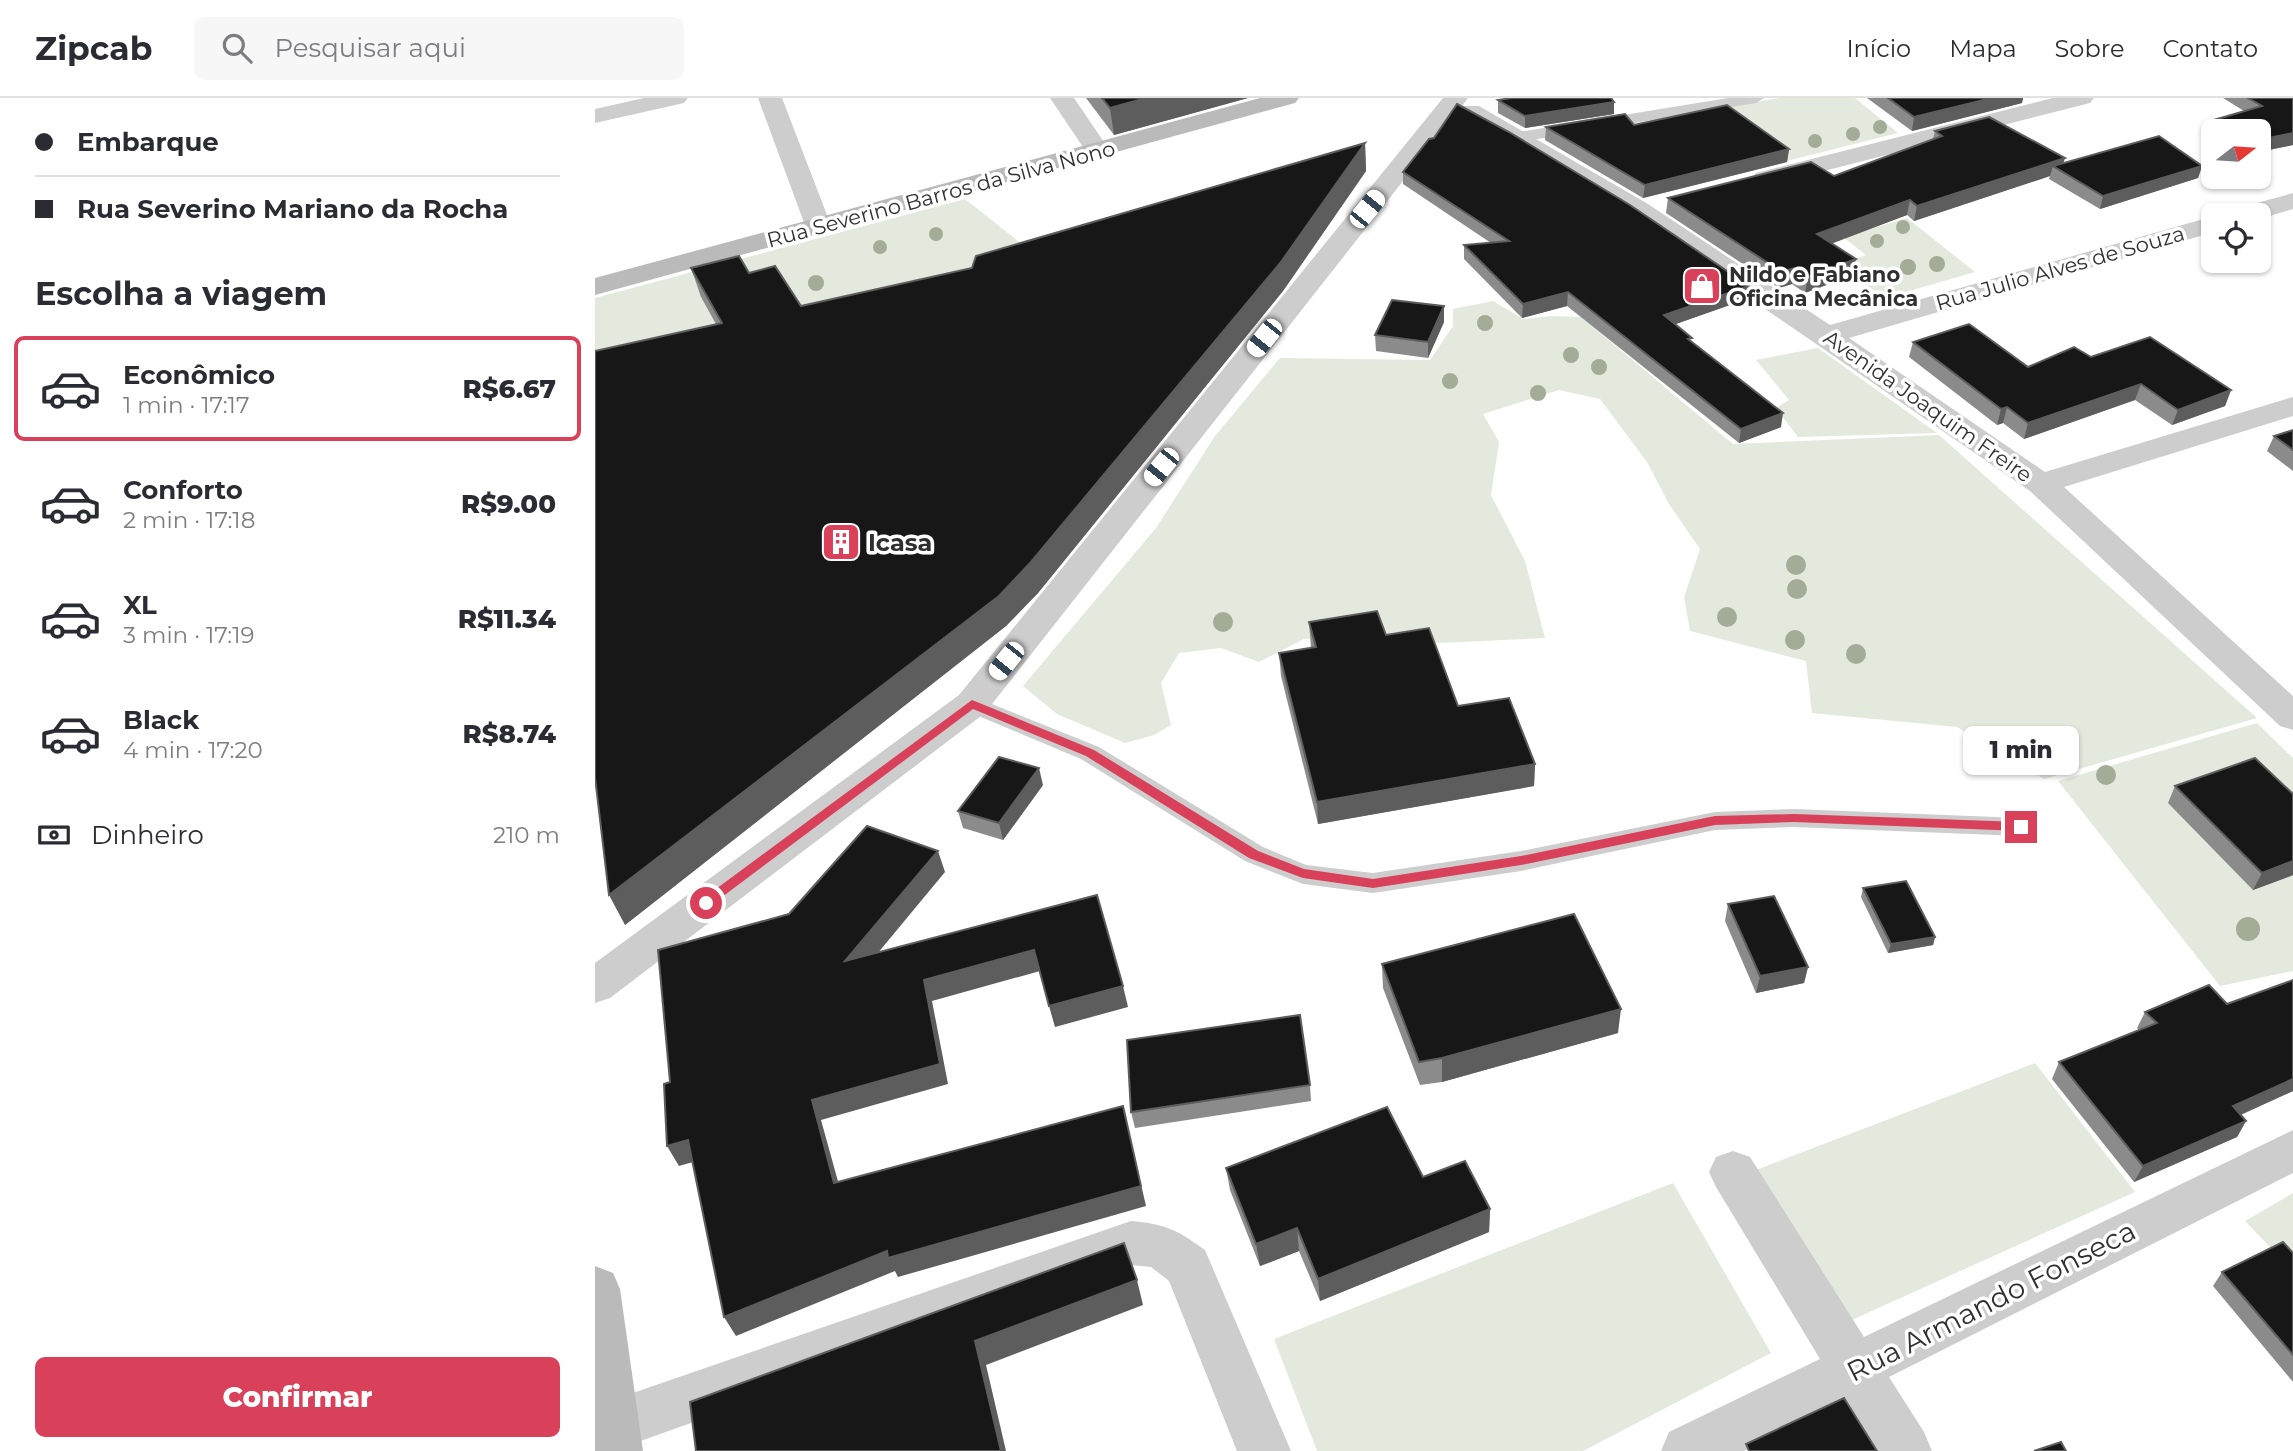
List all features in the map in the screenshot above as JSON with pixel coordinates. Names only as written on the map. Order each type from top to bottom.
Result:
[{"type":"street","points":[[595,116],[676,98]]},
{"type":"street","points":[[771,98],[819,228]]},
{"type":"street","points":[[1062,98],[1098,151]]},
{"type":"street","name":"Rua Severino Barros da Silva Nono","points":[[595,287],[819,228],[1287,98]]},
{"type":"street","points":[[1747,183],[2082,98]]},
{"type":"street","points":[[595,986],[972,704],[1454,100]]},
{"type":"street","name":"Avenida Joaquim Freire","points":[[1454,100],[1652,207],[1826,335],[2041,484],[2287,704]]},
{"type":"street","points":[[2271,207],[2293,201]]},
{"type":"street","name":"Rua Julio Alves de Souza","points":[[1826,335],[2201,228]]},
{"type":"street","points":[[2041,484],[2293,406]]},
{"type":"street","name":"Rua Armando Fonseca","points":[[1688,1451],[2293,1150]]},
{"type":"street","points":[[1733,1172],[1905,1451]]},
{"type":"street","points":[[595,1289],[614,1438],[1131,1243],[1161,1246],[1188,1266],[1264,1451]]},
{"type":"lane","points":[[1519,137],[1756,98]]},
{"type":"lane","points":[[972,704],[1090,753],[1254,854],[1303,874],[1373,883],[1521,861],[1715,821],[1794,818],[2021,827]]},
{"type":"shaded area","points":[[1779,98],[1855,98],[1898,133],[1644,197],[1550,139]]},
{"type":"shaded area","points":[[965,199],[1047,264],[595,381],[595,298]]},
{"type":"shaded area","points":[[1907,218],[1975,272],[1885,298],[1838,265],[1866,255],[1843,237]]},
{"type":"shaded area","points":[[1493,301],[1523,319],[1581,317],[1733,444],[1939,435],[2257,718],[2044,779],[1957,727],[1812,713],[1806,661],[1690,631],[1684,597],[1700,549],[1669,504],[1647,462],[1600,399],[1559,390],[1483,414],[1499,442],[1491,495],[1525,561],[1545,638],[1416,644],[1378,633],[1304,639],[1259,662],[1221,648],[1179,653],[1161,683],[1171,725],[1154,735],[1125,743],[1057,714],[1023,686],[1156,528],[1215,436],[1280,358],[1430,360],[1453,326],[1453,309]]},
{"type":"shaded area","points":[[1818,348],[1937,433],[1798,437],[1776,408],[1789,400],[1756,360]]},
{"type":"shaded area","points":[[2257,723],[2293,758],[2293,971],[2220,986],[2058,781]]},
{"type":"shaded area","points":[[2035,1063],[2135,1192],[1843,1324],[1748,1173]]},
{"type":"shaded area","points":[[1673,1183],[1771,1353],[1583,1451],[1317,1451],[1274,1339]]},
{"type":"shaded area","points":[[2293,1193],[2293,1271],[2245,1221]]},
{"type":"building","points":[[1102,98],[1146,98],[1110,108]]},
{"type":"building","points":[[1611,98],[1614,102],[1525,116],[1498,100]]},
{"type":"building","points":[[1888,98],[1992,98],[1914,117]]},
{"type":"building","points":[[2248,98],[2293,98],[2293,133],[2271,138],[2271,119],[2217,119],[2262,106]]},
{"type":"building","points":[[1457,104],[1630,205],[1749,286],[1664,315],[1692,338],[1688,339],[1783,413],[1741,429],[1568,292],[1523,304],[1464,245],[1509,241],[1403,172],[1429,139],[1434,138]]},
{"type":"building","points":[[1727,105],[1789,149],[1645,185],[1546,127],[1625,114],[1634,125]]},
{"type":"building","points":[[1989,117],[2065,158],[1917,206],[1910,200],[1817,234],[1856,259],[1808,277],[1794,268],[1782,272],[1668,198],[1811,162],[1834,176],[1942,136],[1935,131]]},
{"type":"building","points":[[2159,136],[2201,165],[2103,196],[2053,166]]},
{"type":"building","name":"Icasa","points":[[1365,143],[1281,262],[1031,562],[999,596],[609,895],[595,777],[595,351],[722,323],[691,268],[739,256],[749,273],[775,266],[801,306],[972,268],[976,256]]},
{"type":"building","points":[[1392,300],[1444,306],[1428,342],[1375,335]]},
{"type":"building","points":[[1969,324],[2028,367],[2074,347],[2091,357],[2150,337],[2231,390],[2178,410],[2141,384],[2028,423],[2007,407],[2001,409],[1913,342]]},
{"type":"building","points":[[2293,430],[2293,450],[2274,436]]},
{"type":"building","points":[[1377,611],[1386,635],[1429,628],[1458,706],[1509,698],[1535,764],[1317,802],[1279,653],[1316,647],[1309,622]]},
{"type":"building","points":[[999,757],[1039,768],[999,823],[958,811]]},
{"type":"building","points":[[2255,758],[2293,794],[2293,861],[2262,873],[2175,786]]},
{"type":"building","points":[[867,826],[938,851],[845,961],[1097,895],[1123,986],[1049,1006],[1034,950],[924,980],[940,1064],[812,1100],[834,1183],[1123,1106],[1141,1186],[888,1258],[887,1251],[724,1317],[688,1140],[667,1146],[664,1084],[670,1082],[658,950],[789,914]]},
{"type":"building","points":[[1906,881],[1935,937],[1891,944],[1863,888]]},
{"type":"building","points":[[1774,896],[1808,967],[1760,976],[1728,904]]},
{"type":"building","points":[[1574,914],[1621,1009],[1419,1062],[1382,964]]},
{"type":"building","points":[[2293,980],[2293,1079],[2233,1106],[2246,1121],[2143,1166],[2059,1062],[2157,1023],[2145,1012],[2209,985],[2227,1004]]},
{"type":"building","points":[[1300,1015],[1310,1085],[1131,1112],[1127,1040]]},
{"type":"building","points":[[1387,1107],[1423,1177],[1465,1161],[1490,1209],[1318,1279],[1297,1228],[1256,1244],[1226,1168]]},
{"type":"building","points":[[2283,1242],[2293,1253],[2293,1355],[2222,1272]]},
{"type":"building","points":[[1124,1243],[1137,1280],[975,1341],[1001,1451],[696,1451],[690,1402]]},
{"type":"building","points":[[1844,1398],[1877,1451],[1749,1451],[1746,1444]]},
{"type":"building","points":[[2061,1442],[2066,1451],[2034,1451]]},
{"type":"place","name":"Nildo e Fabiano Oficina Mecânica","points":[[1702,286]]},
{"type":"place","name":"Icasa","points":[[841,542]]},
{"type":"route","points":[[706,903],[972,704],[1090,753],[1254,854],[1303,874],[1373,883],[1521,861],[1715,821],[1794,818],[2021,827]]}]
